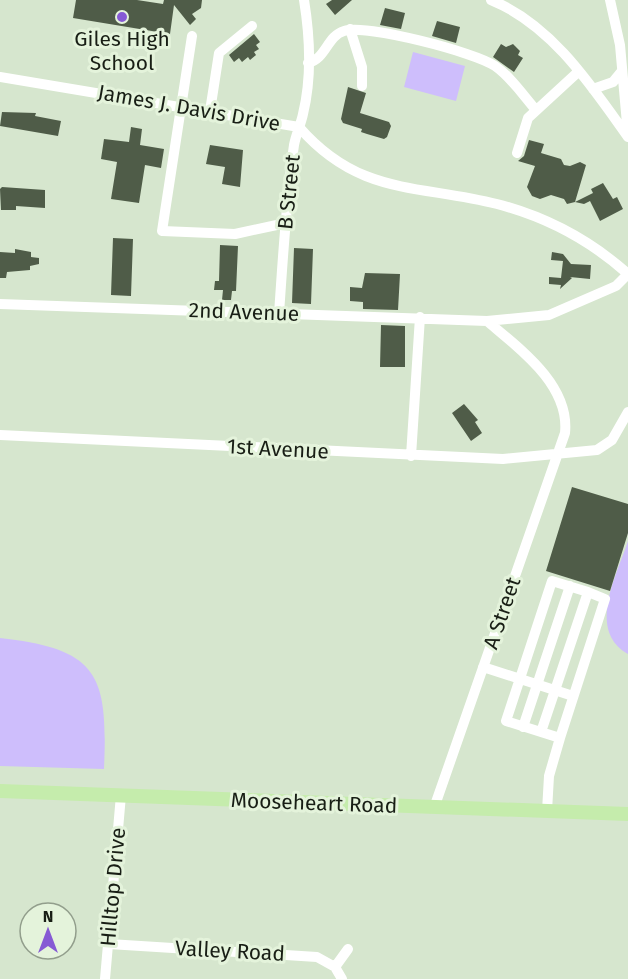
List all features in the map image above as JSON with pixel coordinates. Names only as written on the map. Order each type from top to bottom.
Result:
[{"type":"main road","name":"Mooseheart Road","points":[[0,790],[628,814]]},
{"type":"street","name":"B Street","points":[[279,314],[295,142],[303,115],[308,63],[304,0]]},
{"type":"street","points":[[491,0],[508,7],[543,33],[593,89],[628,136]]},
{"type":"street","points":[[610,0],[622,71],[628,136]]},
{"type":"street","points":[[210,111],[219,53],[252,26]]},
{"type":"street","points":[[350,29],[362,67],[362,86]]},
{"type":"street","points":[[308,63],[316,62],[333,37],[350,29],[434,44],[483,58],[509,80],[536,110]]},
{"type":"street","points":[[192,36],[162,231],[235,234],[286,224]]},
{"type":"street","points":[[593,89],[613,82],[622,71]]},
{"type":"street","points":[[517,153],[528,118],[578,72]]},
{"type":"street","name":"James J. Davis Drive","points":[[0,76],[299,127],[328,156],[376,182],[496,204],[531,215],[562,228],[600,249],[628,274]]},
{"type":"street","name":"2nd Avenue","points":[[0,304],[487,321],[549,315],[601,294],[616,286],[628,274]]},
{"type":"street","points":[[411,456],[420,317]]},
{"type":"street","name":"A Street","points":[[434,808],[565,433],[566,417],[550,381],[526,354],[487,321]]},
{"type":"street","name":"1st Avenue","points":[[0,435],[503,459],[597,450],[612,440],[628,412]]},
{"type":"street","points":[[547,811],[549,776],[605,599],[552,581],[506,721],[560,738]]},
{"type":"street","points":[[523,727],[570,586]]},
{"type":"street","points":[[541,732],[588,592]]},
{"type":"street","points":[[483,667],[573,696]]},
{"type":"street","name":"Hilltop Drive","points":[[105,979],[121,795]]},
{"type":"street","name":"Valley Road","points":[[109,944],[290,954],[317,957],[335,967]]},
{"type":"street","points":[[342,979],[335,967],[348,949]]},
{"type":"shaded area","points":[[413,52],[465,66],[456,101],[404,87]]},
{"type":"shaded area","points":[[628,541],[628,654],[615,644],[609,631],[607,617],[612,585]]},
{"type":"shaded area","points":[[0,638],[59,650],[77,659],[91,672],[99,689],[103,710],[104,769],[0,766]]},
{"type":"building","name":"Giles High School","points":[[76,0],[137,0],[163,4],[164,0],[202,0],[201,8],[192,14],[196,19],[190,25],[174,5],[170,34],[73,18]]},
{"type":"building","points":[[332,0],[352,0],[335,15],[326,4]]},
{"type":"building","points":[[385,8],[405,13],[401,29],[380,25]]},
{"type":"building","points":[[437,21],[460,27],[456,43],[432,36]]},
{"type":"building","points":[[254,34],[260,42],[256,45],[259,49],[254,52],[256,55],[250,60],[248,57],[242,62],[239,58],[234,62],[229,55]]},
{"type":"building","points":[[501,44],[506,47],[513,44],[520,51],[518,55],[523,58],[514,72],[493,57]]},
{"type":"building","points":[[348,87],[366,93],[360,113],[389,122],[391,126],[387,137],[384,139],[367,134],[361,132],[362,129],[343,123],[341,119]]},
{"type":"building","points":[[2,112],[36,113],[35,116],[61,121],[58,136],[0,126]]},
{"type":"building","points":[[131,127],[142,129],[140,145],[164,149],[161,168],[145,165],[139,203],[111,199],[117,162],[101,159],[104,139],[129,142]]},
{"type":"building","points":[[529,140],[544,144],[541,153],[561,159],[564,165],[570,166],[580,162],[586,165],[575,202],[567,204],[564,199],[551,195],[540,199],[532,196],[527,187],[535,166],[518,161],[524,156]]},
{"type":"building","points":[[210,145],[243,150],[240,187],[222,184],[225,167],[206,164]]},
{"type":"building","points":[[603,183],[613,199],[617,197],[623,209],[600,221],[590,201],[584,204],[575,202],[593,193],[591,189]]},
{"type":"building","points":[[2,187],[45,190],[45,208],[16,206],[16,210],[1,210],[0,189]]},
{"type":"building","points":[[113,238],[133,239],[131,296],[111,295]]},
{"type":"building","points":[[220,245],[238,246],[236,291],[232,291],[231,300],[222,300],[223,290],[214,290],[215,281],[219,281]]},
{"type":"building","points":[[294,248],[313,249],[311,304],[292,303]]},
{"type":"building","points":[[15,249],[31,252],[31,257],[39,258],[39,264],[30,266],[30,270],[7,272],[6,278],[0,278],[0,252],[15,253]]},
{"type":"building","points":[[552,252],[563,254],[571,264],[591,265],[590,279],[570,277],[572,278],[560,289],[561,285],[549,284],[549,277],[561,278],[563,261],[551,260]]},
{"type":"building","points":[[365,273],[400,274],[398,310],[363,309],[363,302],[350,301],[350,287],[362,288]]},
{"type":"building","points":[[381,325],[405,326],[405,367],[380,367]]},
{"type":"building","points":[[464,404],[478,420],[475,422],[482,433],[471,441],[452,413]]},
{"type":"building","points":[[572,487],[628,504],[628,533],[610,591],[546,571]]},
{"type":"place","name":"Giles High School","points":[[122,17]]}]
